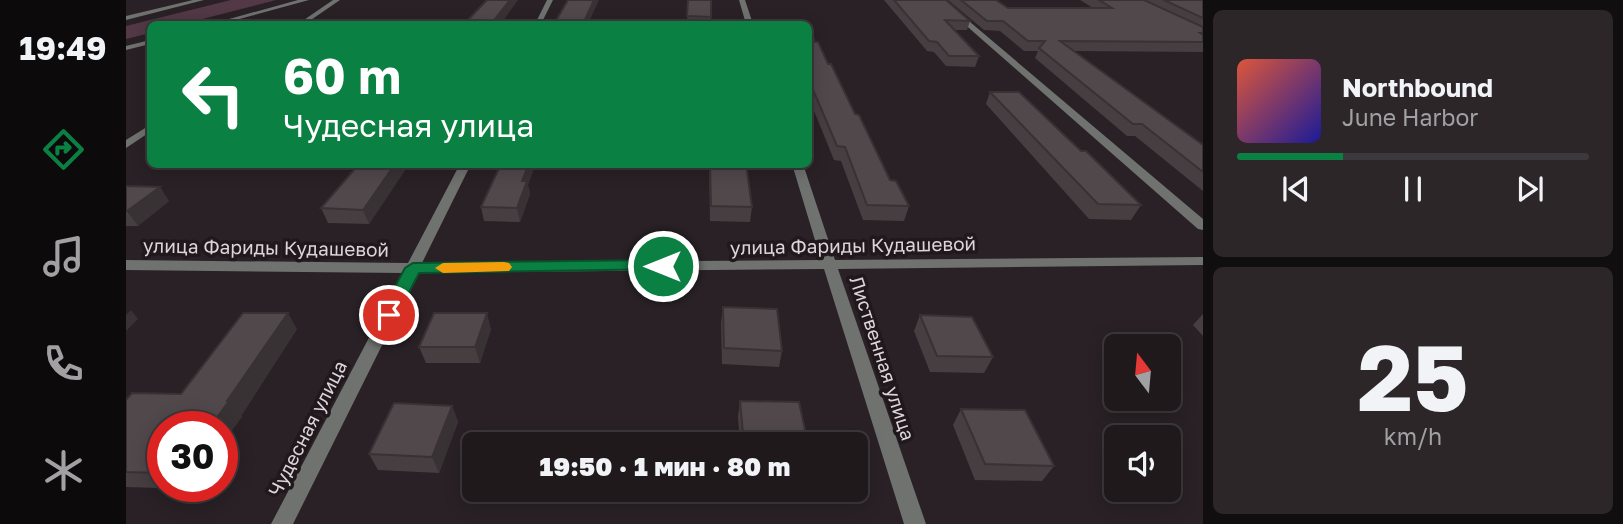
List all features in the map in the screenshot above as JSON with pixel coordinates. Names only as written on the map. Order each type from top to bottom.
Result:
[{"type":"street","points":[[167,0],[182,5]]},
{"type":"street","points":[[126,18],[201,0]]},
{"type":"street","points":[[226,21],[306,0]]},
{"type":"street","points":[[306,21],[337,0]]},
{"type":"street","points":[[540,21],[550,0]]},
{"type":"street","points":[[742,0],[749,21]]},
{"type":"street","points":[[940,0],[1203,226]]},
{"type":"street","points":[[126,48],[147,43]]},
{"type":"street","points":[[126,145],[147,130]]},
{"type":"street","name":"Чудесная улица","points":[[282,524],[464,168]]},
{"type":"street","name":"Лиственная улица","points":[[798,168],[915,524]]},
{"type":"street","name":"улица Фариды Кудашевой","points":[[126,265],[413,268],[1203,261]]},
{"type":"shaded area","points":[[231,0],[276,0],[195,21],[147,21],[147,34],[126,39],[126,26]]},
{"type":"building","points":[[487,0],[510,0],[493,21],[467,21]]},
{"type":"building","points":[[568,0],[594,0],[584,21],[556,21]]},
{"type":"building","points":[[688,0],[711,0],[711,17],[687,16]]},
{"type":"building","points":[[894,0],[946,0],[970,21],[945,20],[979,56],[949,56],[937,42],[929,41]]},
{"type":"building","points":[[961,0],[996,0],[1008,8],[1112,8],[1099,0],[1144,0],[1203,27],[1203,33],[1200,33],[1203,35],[1203,42],[1060,41],[1203,145],[1203,172],[1142,124],[1133,124],[1039,48],[1045,41],[1028,41],[1003,21],[987,21]]},
{"type":"building","points":[[1164,0],[1203,0],[1203,18]]},
{"type":"building","points":[[812,33],[828,64],[831,64],[855,114],[859,115],[890,180],[896,181],[909,206],[867,205],[845,147],[837,146],[812,87]]},
{"type":"building","points":[[990,92],[1019,92],[1081,151],[1086,151],[1141,205],[1098,204]]},
{"type":"building","points":[[356,168],[392,168],[363,210],[321,208]]},
{"type":"building","points":[[499,168],[527,168],[522,181],[527,181],[517,208],[481,207]]},
{"type":"building","points":[[710,168],[747,168],[752,207],[711,206]]},
{"type":"building","points":[[126,186],[160,187],[126,211]]},
{"type":"building","points":[[723,307],[777,309],[782,351],[724,348]]},
{"type":"building","points":[[243,313],[288,313],[222,411],[147,411],[147,473],[126,472],[126,400],[132,393],[181,394]]},
{"type":"building","points":[[434,313],[487,313],[475,347],[419,347]]},
{"type":"building","points":[[920,315],[972,317],[993,357],[937,356]]},
{"type":"building","points":[[740,401],[799,402],[805,432],[743,432]]},
{"type":"building","points":[[394,403],[452,406],[432,457],[369,454]]},
{"type":"building","points":[[961,409],[1025,410],[1054,466],[985,464]]},
{"type":"slow traffic","points":[[443,268],[504,267]]},
{"type":"route","points":[[389,315],[413,268],[663,266]]}]
